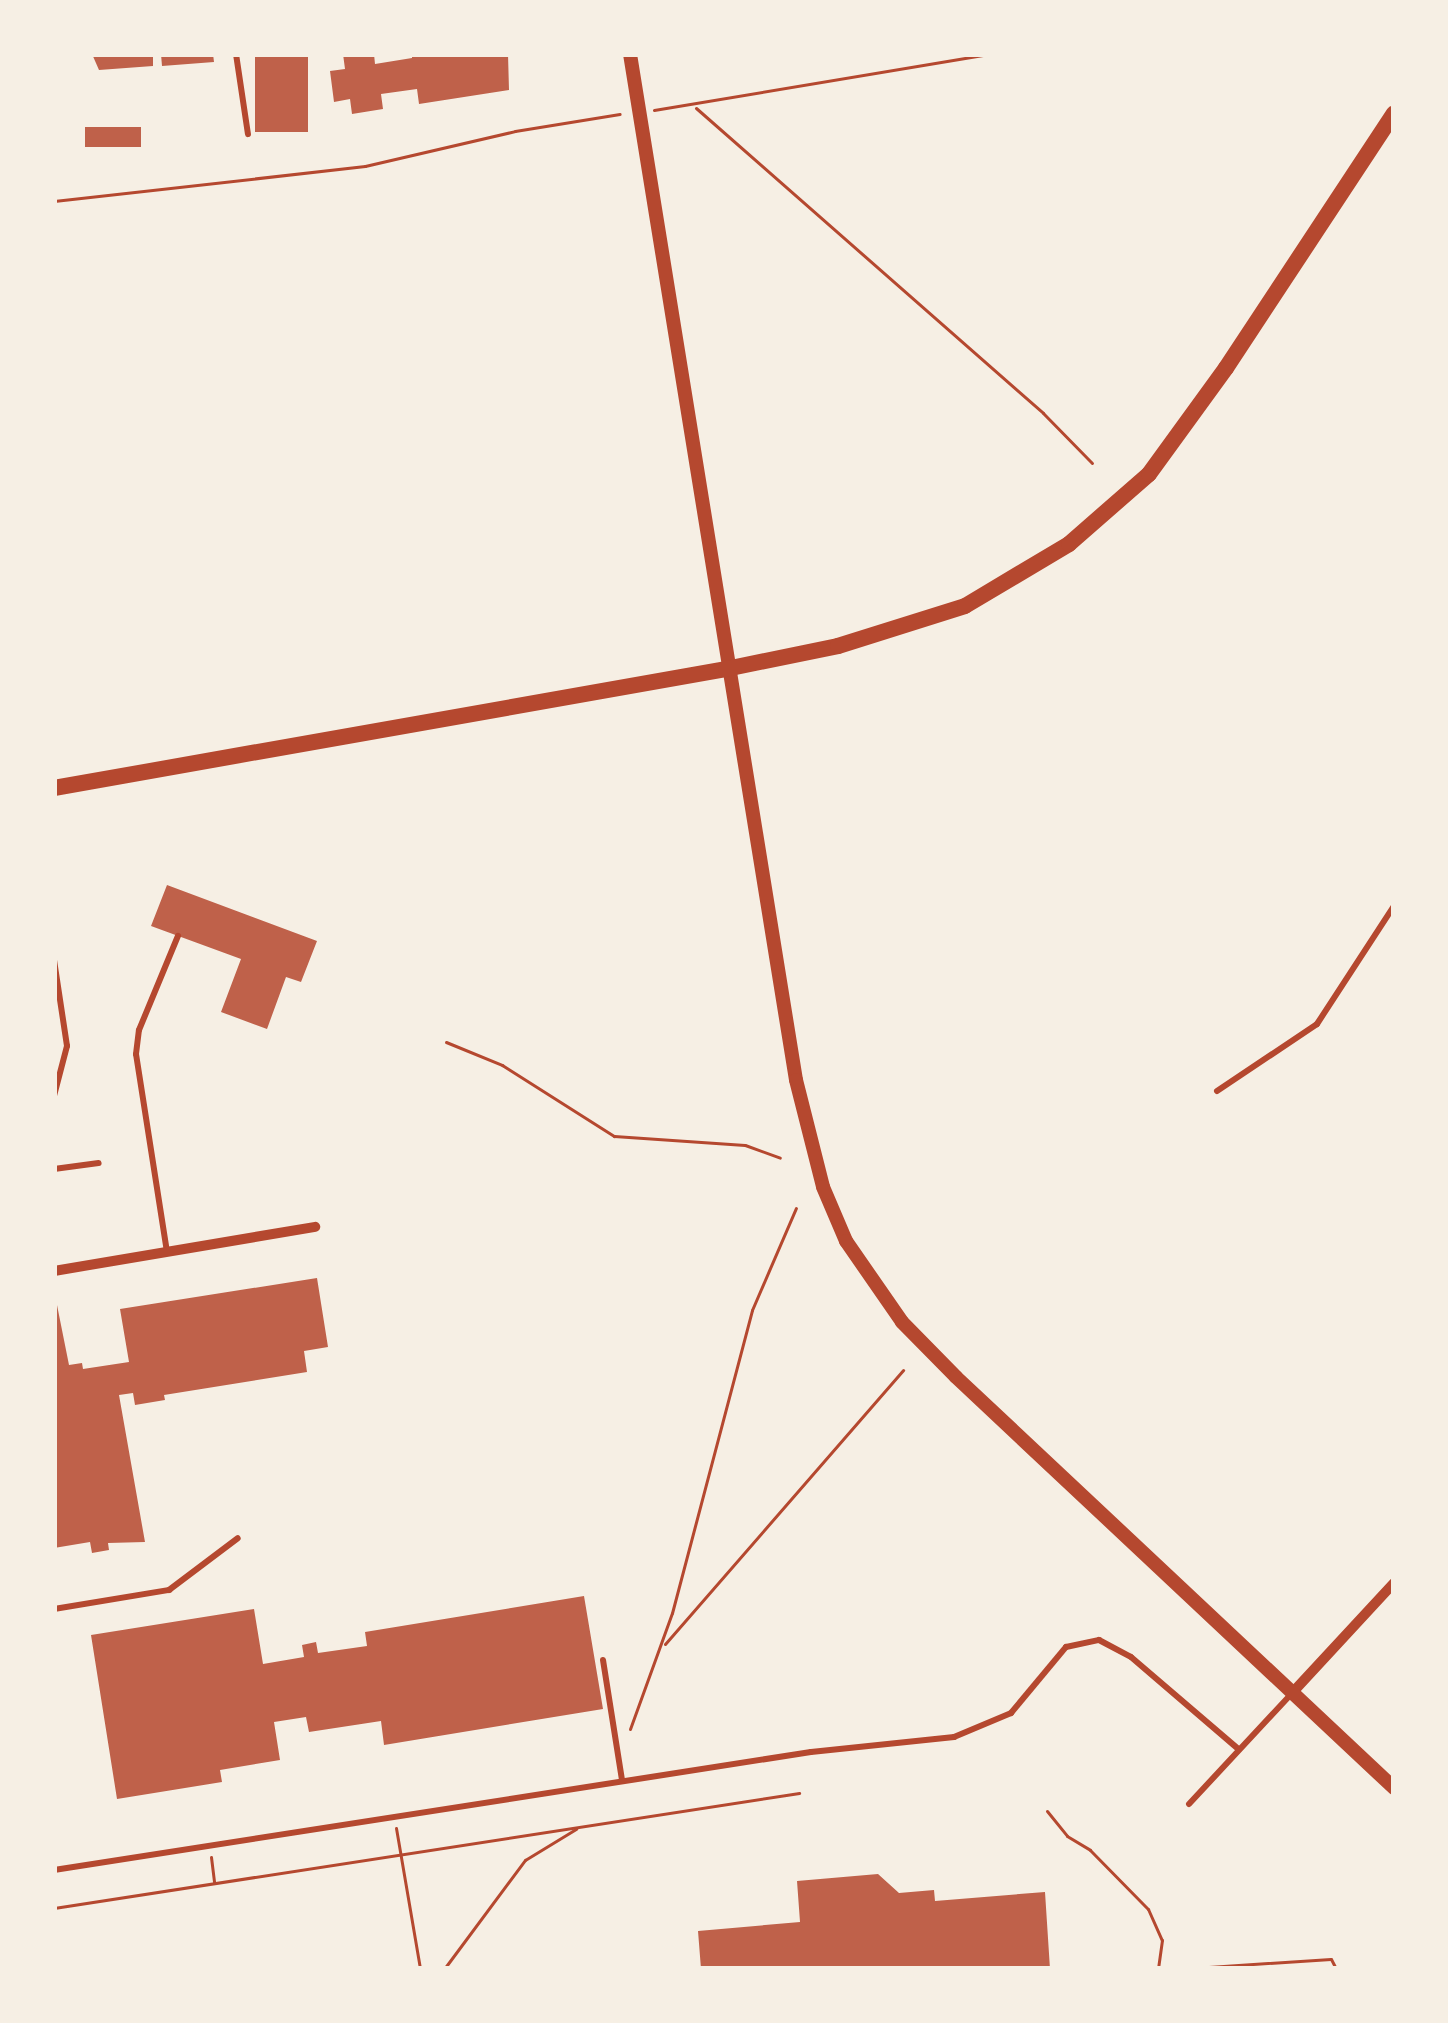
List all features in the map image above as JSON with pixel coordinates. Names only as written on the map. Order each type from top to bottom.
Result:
[{"type":"main road","points":[[54,788],[726,669],[860,640],[965,606],[1023,575],[1109,514],[1191,420],[1394,113]]},
{"type":"street","points":[[631,54],[726,669],[807,1135],[846,1241],[902,1322],[956,1377],[1394,1788]]},
{"type":"street","points":[[54,1270],[316,1227]]},
{"type":"street","points":[[1293,1692],[1394,1583]]},
{"type":"lane","points":[[236,54],[248,134]]},
{"type":"lane","points":[[1217,1091],[1317,1024],[1394,906]]},
{"type":"lane","points":[[167,1252],[136,1054],[139,1030],[178,936]]},
{"type":"lane","points":[[54,960],[67,1046],[54,1096]]},
{"type":"lane","points":[[54,1168],[99,1163]]},
{"type":"lane","points":[[54,1610],[169,1590],[238,1538]]},
{"type":"lane","points":[[54,1870],[394,1814],[980,1729],[1011,1712],[1066,1647],[1099,1640],[1131,1657],[1238,1748]]},
{"type":"lane","points":[[603,1660],[622,1780]]},
{"type":"lane","points":[[1189,1804],[1293,1692]]},
{"type":"path","points":[[54,201],[365,166],[515,131],[693,106],[990,54]]},
{"type":"path","points":[[693,106],[1043,413],[1092,463]]},
{"type":"path","points":[[446,1042],[502,1065],[614,1136],[746,1145],[780,1158]]},
{"type":"path","points":[[617,1744],[634,1723],[661,1651],[747,1326],[796,1208]]},
{"type":"path","points":[[661,1651],[691,1608],[903,1370]]},
{"type":"path","points":[[54,1907],[800,1793]]},
{"type":"path","points":[[1048,1810],[1067,1836],[1090,1850],[1148,1909],[1162,1940],[1159,1969]]},
{"type":"path","points":[[394,1814],[420,1969]]},
{"type":"path","points":[[444,1969],[524,1859],[580,1826]]},
{"type":"path","points":[[209,1843],[214,1884]]},
{"type":"path","points":[[1179,1969],[1331,1959],[1336,1969]]},
{"type":"building","points":[[92,54],[153,54],[153,66],[99,70]]},
{"type":"building","points":[[161,54],[213,54],[214,62],[162,66]]},
{"type":"building","points":[[255,54],[308,54],[308,132],[255,132]]},
{"type":"building","points":[[343,54],[374,54],[375,64],[412,58],[412,54],[508,54],[509,90],[419,104],[417,89],[381,94],[383,109],[352,114],[350,99],[334,102],[330,71],[345,69]]},
{"type":"building","points":[[85,127],[141,127],[141,147],[85,147]]},
{"type":"building","points":[[167,885],[317,941],[301,982],[286,977],[267,1029],[221,1012],[241,959],[151,926]]},
{"type":"building","points":[[317,1278],[328,1347],[304,1351],[307,1372],[164,1395],[165,1400],[135,1405],[133,1393],[119,1395],[145,1542],[108,1543],[109,1550],[92,1553],[90,1542],[54,1548],[54,1290],[69,1365],[82,1363],[83,1369],[129,1362],[120,1309]]},
{"type":"building","points":[[584,1596],[603,1709],[384,1745],[381,1721],[309,1732],[306,1717],[274,1722],[280,1760],[220,1770],[222,1782],[117,1799],[91,1635],[254,1609],[263,1664],[304,1657],[302,1645],[316,1642],[318,1653],[367,1646],[365,1632]]},
{"type":"building","points":[[878,1874],[899,1893],[934,1890],[935,1901],[1045,1892],[1050,1969],[701,1969],[698,1931],[800,1922],[797,1881]]}]
